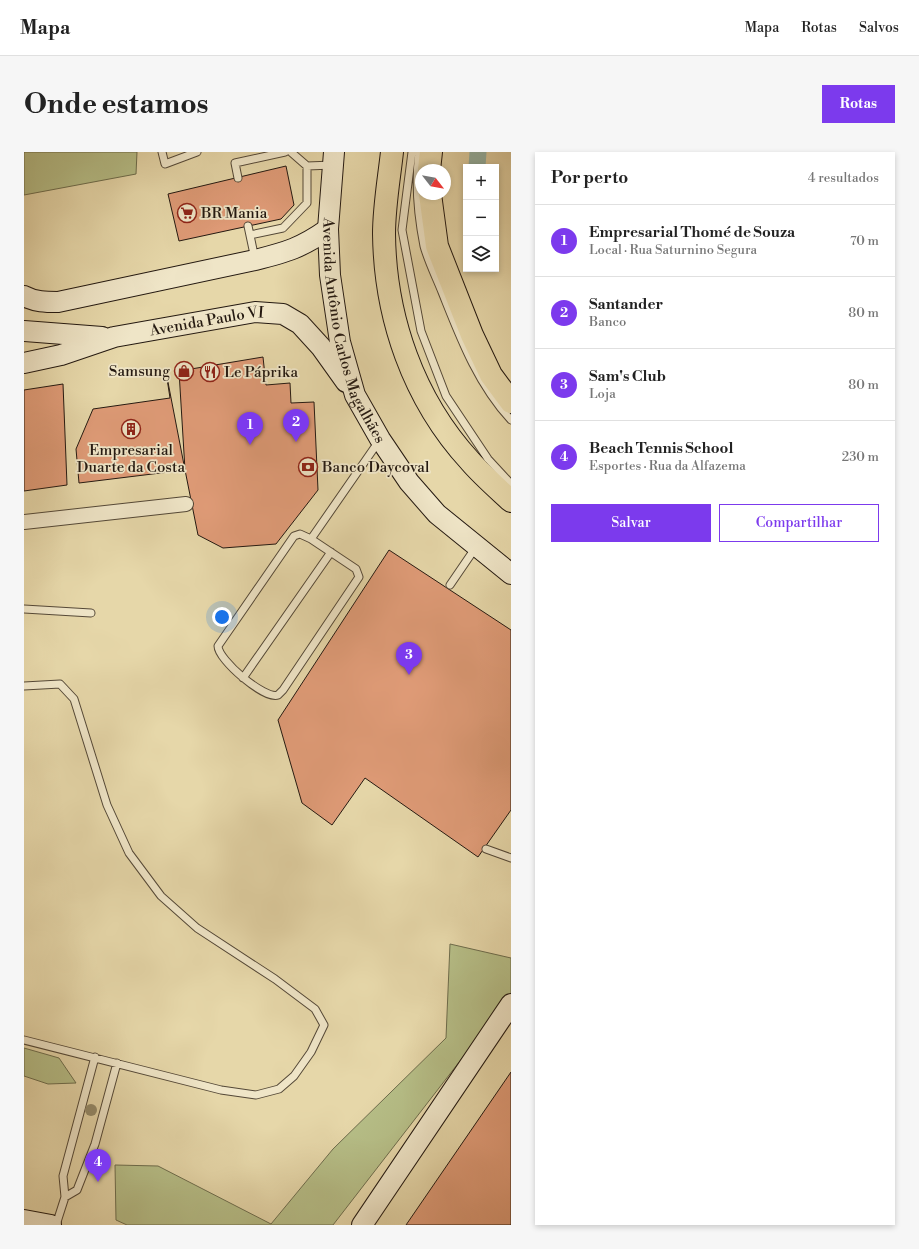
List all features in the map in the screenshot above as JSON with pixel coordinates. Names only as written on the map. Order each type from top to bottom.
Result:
[{"type":"main road","points":[[392,152],[384,232],[385,271],[397,328],[409,366],[425,398],[446,431],[479,460],[511,501]]},
{"type":"main road","points":[[430,164],[431,152]]},
{"type":"main road","name":"Avenida Antônio Carlos Magalhães","points":[[333,159],[328,230],[330,275],[340,342],[355,395],[380,440],[409,482],[437,514],[511,574]]},
{"type":"main road","points":[[431,200],[437,246],[472,335],[486,378],[511,402]]},
{"type":"main road","points":[[24,296],[31,300],[58,302],[255,260],[301,247],[328,230]]},
{"type":"main road","name":"Avenida Paulo VI","points":[[24,363],[62,355],[114,337],[255,312],[283,314],[300,324],[321,347],[355,395]]},
{"type":"main road","points":[[24,331],[114,337]]},
{"type":"main road","points":[[362,1225],[511,1004]]},
{"type":"main road","points":[[24,1220],[51,1225]]},
{"type":"street","points":[[24,522],[186,504]]},
{"type":"lane","points":[[162,152],[166,164],[197,152]]},
{"type":"lane","points":[[238,178],[235,163],[285,152]]},
{"type":"lane","points":[[250,235],[283,228],[307,203],[307,166],[291,152]]},
{"type":"lane","points":[[412,152],[402,230],[421,331],[446,396],[479,460],[511,484]]},
{"type":"lane","points":[[419,152],[417,177],[424,247],[461,340],[486,378],[499,407],[511,420]]},
{"type":"lane","points":[[307,166],[333,159]]},
{"type":"lane","points":[[248,226],[255,260]]},
{"type":"lane","points":[[311,539],[380,440]]},
{"type":"lane","points":[[300,534],[311,539],[356,569],[359,577],[283,690],[278,696],[271,696],[243,678],[222,658],[218,650],[220,642],[294,536],[300,534]]},
{"type":"lane","points":[[450,585],[476,547]]},
{"type":"lane","points":[[243,678],[331,552]]},
{"type":"lane","points":[[24,609],[91,613]]},
{"type":"lane","points":[[24,686],[60,684],[74,700],[107,805],[129,853],[161,896],[197,928],[275,979],[315,1009],[324,1025],[311,1052],[294,1076],[279,1090],[256,1095],[221,1090],[24,1040]]},
{"type":"lane","points":[[486,849],[511,858]]},
{"type":"lane","points":[[56,1225],[65,1197],[63,1176],[95,1057]]},
{"type":"lane","points":[[65,1197],[77,1190],[92,1151],[117,1063]]},
{"type":"green space","points":[[24,152],[137,152],[136,174],[24,195]]},
{"type":"green space","points":[[450,944],[511,958],[511,995],[333,1225],[127,1225],[116,1220],[115,1165],[158,1166],[271,1224],[333,1149],[446,1038]]},
{"type":"green space","points":[[24,1048],[59,1058],[76,1083],[48,1084],[24,1076]]},
{"type":"building","points":[[286,166],[294,205],[281,219],[179,241],[168,194]]},
{"type":"building","points":[[263,357],[266,385],[290,383],[291,403],[314,402],[318,490],[276,544],[223,548],[198,535],[185,470],[179,371]]},
{"type":"building","name":"Empresarial Duarte da Costa","points":[[166,372],[185,470],[79,483],[76,449],[93,409],[170,398]]},
{"type":"building","points":[[63,384],[67,485],[24,491],[24,390]]},
{"type":"building","points":[[389,550],[511,630],[511,810],[478,857],[365,778],[332,825],[302,803],[278,720]]},
{"type":"building","points":[[511,1072],[511,1225],[406,1225]]},
{"type":"waterway","points":[[477,164],[478,152]]},
{"type":"place","name":"BR Mania","points":[[187,213]]},
{"type":"place","name":"Samsung","points":[[184,371]]},
{"type":"place","name":"Le Páprika","points":[[210,372]]},
{"type":"place","name":"Empresarial Duarte da Costa","points":[[131,429]]},
{"type":"place","name":"Santander","points":[[296,442]]},
{"type":"place","name":"Empresarial Thomé de Souza","points":[[250,445]]},
{"type":"place","name":"Banco Daycoval","points":[[308,467]]},
{"type":"place","name":"Sam's Club","points":[[409,675]]},
{"type":"place","name":"Beach Tennis School","points":[[98,1182]]}]
